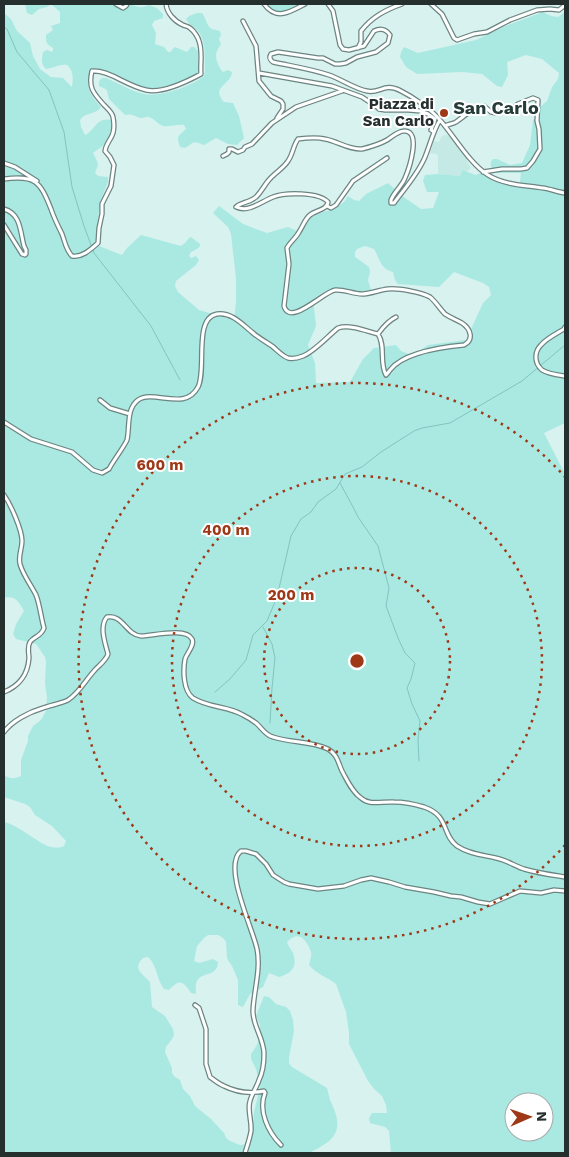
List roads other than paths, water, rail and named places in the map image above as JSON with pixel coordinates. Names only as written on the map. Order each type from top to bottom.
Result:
[{"type":"street","points":[[116,4],[123,8],[127,4]]},
{"type":"street","points":[[4,163],[35,179],[40,186],[63,235],[69,254],[75,257],[89,251],[98,243],[102,204],[111,186],[114,165],[105,151],[106,145],[113,133],[114,124],[110,110],[90,87],[92,71],[102,71],[148,91],[164,89],[201,74],[202,53],[199,40],[191,28],[173,18],[167,10],[166,4]]},
{"type":"street","points":[[264,4],[270,11],[278,14],[305,4]]},
{"type":"street","points":[[328,4],[333,11],[341,48],[345,50],[358,48],[366,44],[374,31],[379,29],[388,32],[390,35],[388,43],[371,54],[357,57],[346,63],[335,64],[323,58],[278,52],[271,54],[273,62],[329,75],[367,91],[375,91],[386,87],[395,88],[432,112],[483,172],[495,179],[518,186],[543,188],[565,193]]},
{"type":"street","points":[[358,48],[361,42],[361,31],[371,20],[386,10],[402,4]]},
{"type":"street","points":[[431,4],[442,14],[454,38],[457,40],[487,32],[510,20],[537,10],[559,10],[565,5]]},
{"type":"street","points":[[223,156],[228,154],[229,149],[238,152],[252,144],[275,120],[283,108],[281,101],[271,96],[259,81],[256,46],[243,21]]},
{"type":"street","points":[[259,73],[332,86],[362,97],[379,109],[408,110],[428,114],[435,119],[431,130],[434,132]]},
{"type":"street","points":[[275,120],[296,107],[343,90]]},
{"type":"street","points":[[445,126],[455,123],[480,106],[484,106],[491,112],[496,113],[533,98],[538,100],[537,121],[540,129],[540,149],[533,161],[527,168],[483,172]]},
{"type":"street","points":[[327,206],[328,202],[325,198],[302,193],[278,195],[251,207],[239,209],[236,207],[249,203],[257,196],[268,180],[289,160],[298,139],[326,139],[352,148],[362,149],[378,144],[405,130],[413,137],[413,146],[405,179],[390,200],[391,203],[394,203],[416,174],[440,120]]},
{"type":"street","points":[[378,334],[383,348],[383,369],[386,375],[391,368],[406,358],[429,349],[464,345],[469,341],[470,337],[468,328],[444,313],[429,297],[406,290],[389,289],[361,294],[334,290],[296,313],[290,314],[286,312],[284,306],[289,264],[287,248],[299,233],[307,218],[315,211],[327,206],[331,208],[336,205],[354,181],[387,158]]},
{"type":"street","points":[[4,179],[18,177],[29,179],[40,186]]},
{"type":"street","points":[[4,209],[12,212],[17,219],[26,250],[25,255],[22,254],[4,225]]},
{"type":"street","points":[[4,422],[31,438],[72,452],[93,470],[102,473],[108,469],[126,442],[130,414],[136,402],[144,398],[179,399],[188,396],[196,390],[202,373],[202,334],[212,316],[218,314],[233,318],[288,358],[297,358],[309,353],[341,326],[378,334]]},
{"type":"street","points":[[378,334],[396,317]]},
{"type":"street","points":[[565,326],[564,329],[540,346],[537,351],[536,361],[544,371],[565,376]]},
{"type":"street","points":[[100,400],[110,408],[130,414]]},
{"type":"street","points":[[4,496],[13,511],[21,535],[20,565],[37,597],[44,628],[43,633],[30,641],[28,645],[29,658],[23,678],[4,692]]},
{"type":"street","points":[[4,732],[21,718],[36,710],[66,701],[78,692],[91,674],[107,658],[104,631],[107,617],[115,617],[138,636],[169,632],[184,634],[190,636],[193,640],[186,658],[185,670],[186,689],[188,694],[194,698],[212,706],[242,714],[272,737],[317,744],[330,750],[336,756],[353,790],[361,799],[370,802],[409,803],[432,811],[441,818],[454,843],[464,850],[498,858],[526,869],[565,877]]},
{"type":"street","points":[[245,1153],[251,1130],[249,1106],[262,1073],[264,1054],[261,1036],[253,1016],[258,952],[237,886],[235,866],[237,854],[246,851],[256,854],[273,875],[284,882],[318,888],[344,886],[371,878],[405,887],[490,904],[520,891],[541,893],[554,890],[565,891]]},
{"type":"street","points":[[196,1005],[199,1008],[206,1029],[206,1064],[210,1077],[232,1089],[253,1093],[264,1091],[262,1112],[272,1137],[280,1145]]},
{"type":"waterway","points":[[4,27],[7,29],[17,52],[49,90],[64,132],[72,187],[94,253],[151,326],[180,380]]},
{"type":"waterway","points":[[215,692],[230,679],[246,660],[253,635],[267,621],[277,597],[291,536],[301,519],[311,512],[318,502],[336,489],[345,474],[362,467],[381,452],[414,431],[450,423],[522,381],[565,345]]},
{"type":"waterway","points":[[340,483],[358,517],[378,546],[389,588],[386,606],[405,653],[415,663],[407,688],[420,721],[418,740],[419,761]]},
{"type":"waterway","points":[[263,627],[272,644],[275,658],[270,723]]},
{"type":"place","name":"Piazza di San Carlo","points":[[444,113]]},
{"type":"district","name":"San Carlo","points":[[496,108]]}]
